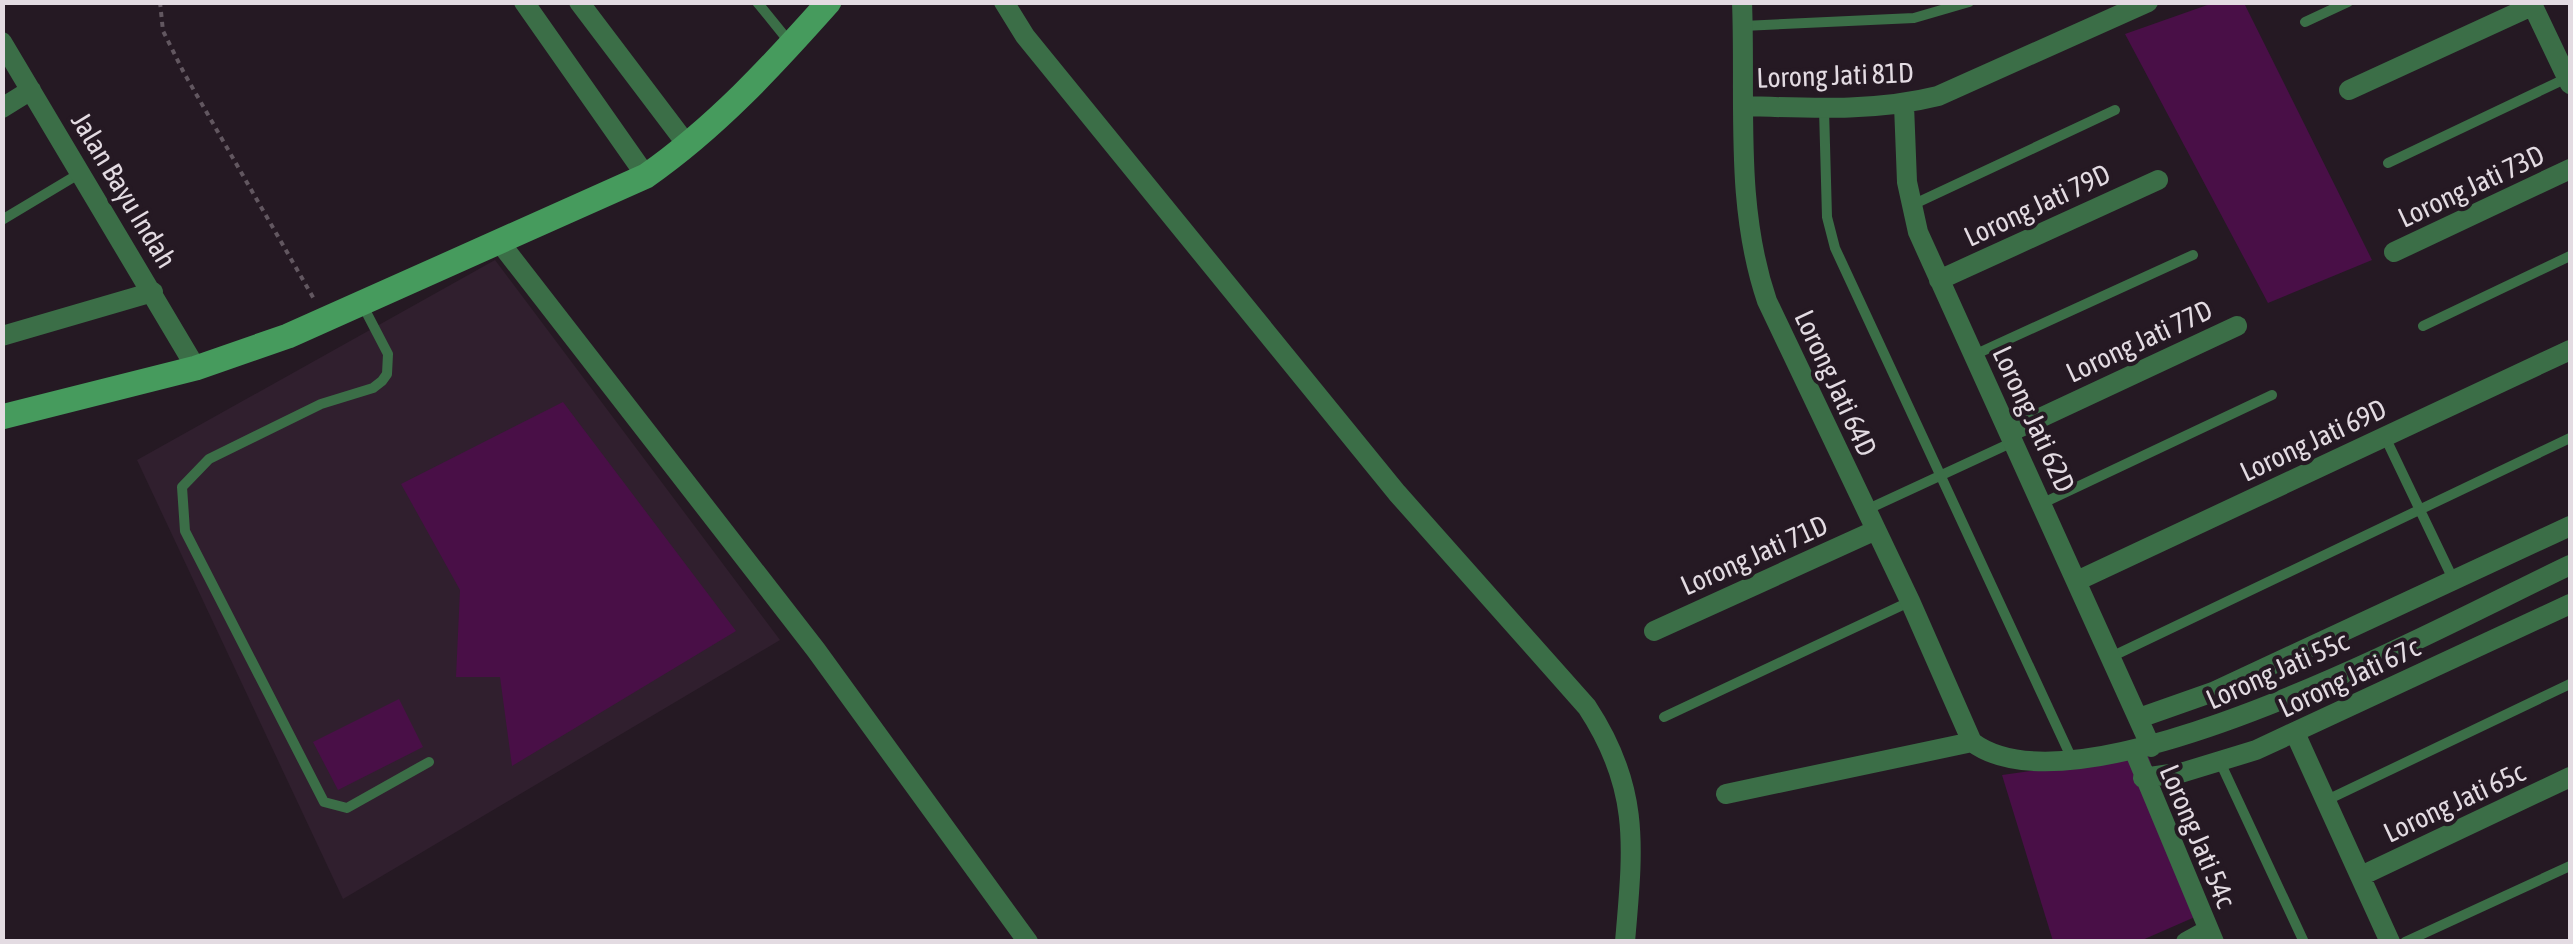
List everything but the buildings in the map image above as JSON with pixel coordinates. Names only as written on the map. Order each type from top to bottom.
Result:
[{"type":"main road","points":[[2,417],[196,368],[326,321],[646,176],[688,146],[829,2]]},
{"type":"street","points":[[524,2],[646,176]]},
{"type":"street","points":[[579,2],[688,146]]},
{"type":"street","points":[[1004,2],[1025,36],[1274,345],[1596,720],[1613,746],[1626,789],[1632,865],[1626,942]]},
{"type":"street","name":"Lorong Jati 64D","points":[[1742,2],[1745,214],[1751,254],[1767,300],[1910,601],[1972,742],[1989,756]]},
{"type":"street","name":"Lorong Jati 81D","points":[[1743,106],[1904,105],[1970,83],[2148,2]]},
{"type":"street","points":[[2350,90],[2531,4],[2569,81]]},
{"type":"street","name":"Jalan Bayu Indah","points":[[2,42],[83,172],[196,368]]},
{"type":"street","points":[[2,108],[31,90]]},
{"type":"street","name":"Lorong Jati 62D","points":[[1904,105],[1909,206],[1939,280],[2142,717],[2142,749]]},
{"type":"street","name":"Lorong Jati 73D","points":[[2394,252],[2570,169]]},
{"type":"street","name":"Lorong Jati 79D","points":[[1939,280],[2158,180]]},
{"type":"street","points":[[501,244],[816,650],[1028,942]]},
{"type":"street","points":[[2,336],[154,292]]},
{"type":"street","name":"Lorong Jati 77D","points":[[2012,436],[2237,326]]},
{"type":"street","name":"Lorong Jati 69D","points":[[2080,580],[2570,350]]},
{"type":"street","points":[[2142,717],[2188,703],[2570,526]]},
{"type":"street","name":"Lorong Jati 71D","points":[[1654,631],[1876,530]]},
{"type":"street","name":"Lorong Jati 55c","points":[[1989,756],[2019,764],[2073,760],[2142,749],[2227,724],[2569,568]]},
{"type":"street","name":"Lorong Jati 67c","points":[[2143,778],[2220,762],[2295,733],[2570,604]]},
{"type":"street","points":[[2295,733],[2390,942]]},
{"type":"street","points":[[1726,794],[1972,742]]},
{"type":"street","name":"Lorong Jati 54c","points":[[2142,749],[2143,778],[2211,936]]},
{"type":"street","name":"Lorong Jati 65c","points":[[2361,876],[2570,777]]},
{"type":"street","points":[[2186,942],[2211,936]]},
{"type":"lane","points":[[757,2],[792,44]]},
{"type":"lane","points":[[1743,26],[1914,18],[1969,2]]},
{"type":"lane","points":[[2305,22],[2348,2]]},
{"type":"lane","points":[[2388,163],[2569,81]]},
{"type":"lane","points":[[1824,108],[1827,217],[1834,248],[2073,760]]},
{"type":"lane","points":[[1909,206],[2115,110]]},
{"type":"lane","points":[[2,220],[83,172]]},
{"type":"lane","points":[[1974,355],[2193,255]]},
{"type":"lane","points":[[2423,326],[2570,256]]},
{"type":"lane","points":[[363,305],[388,354],[388,374],[382,381],[304,412],[210,460],[182,487],[180,513],[261,687],[324,802],[347,808],[429,762]]},
{"type":"lane","points":[[2043,503],[2272,394]]},
{"type":"lane","points":[[1866,510],[2012,436]]},
{"type":"lane","points":[[2385,437],[2453,580]]},
{"type":"lane","points":[[2113,656],[2570,438]]},
{"type":"lane","points":[[1664,716],[1910,601]]},
{"type":"lane","points":[[2327,800],[2570,684]]},
{"type":"lane","points":[[2220,762],[2304,942]]},
{"type":"lane","points":[[2404,942],[2570,866]]},
{"type":"path","points":[[160,2],[163,30],[171,48],[326,321]]},
{"type":"shaded area","points":[[2213,3],[2244,3],[2372,260],[2268,303],[2125,34]]},
{"type":"shaded area","points":[[495,260],[780,640],[343,899],[137,460]]},
{"type":"shaded area","points":[[563,402],[736,631],[512,766],[500,677],[456,677],[460,590],[401,484]]},
{"type":"shaded area","points":[[399,699],[423,747],[338,790],[313,742]]},
{"type":"shaded area","points":[[2148,755],[2204,913],[2140,941],[2053,941],[2002,775]]}]
